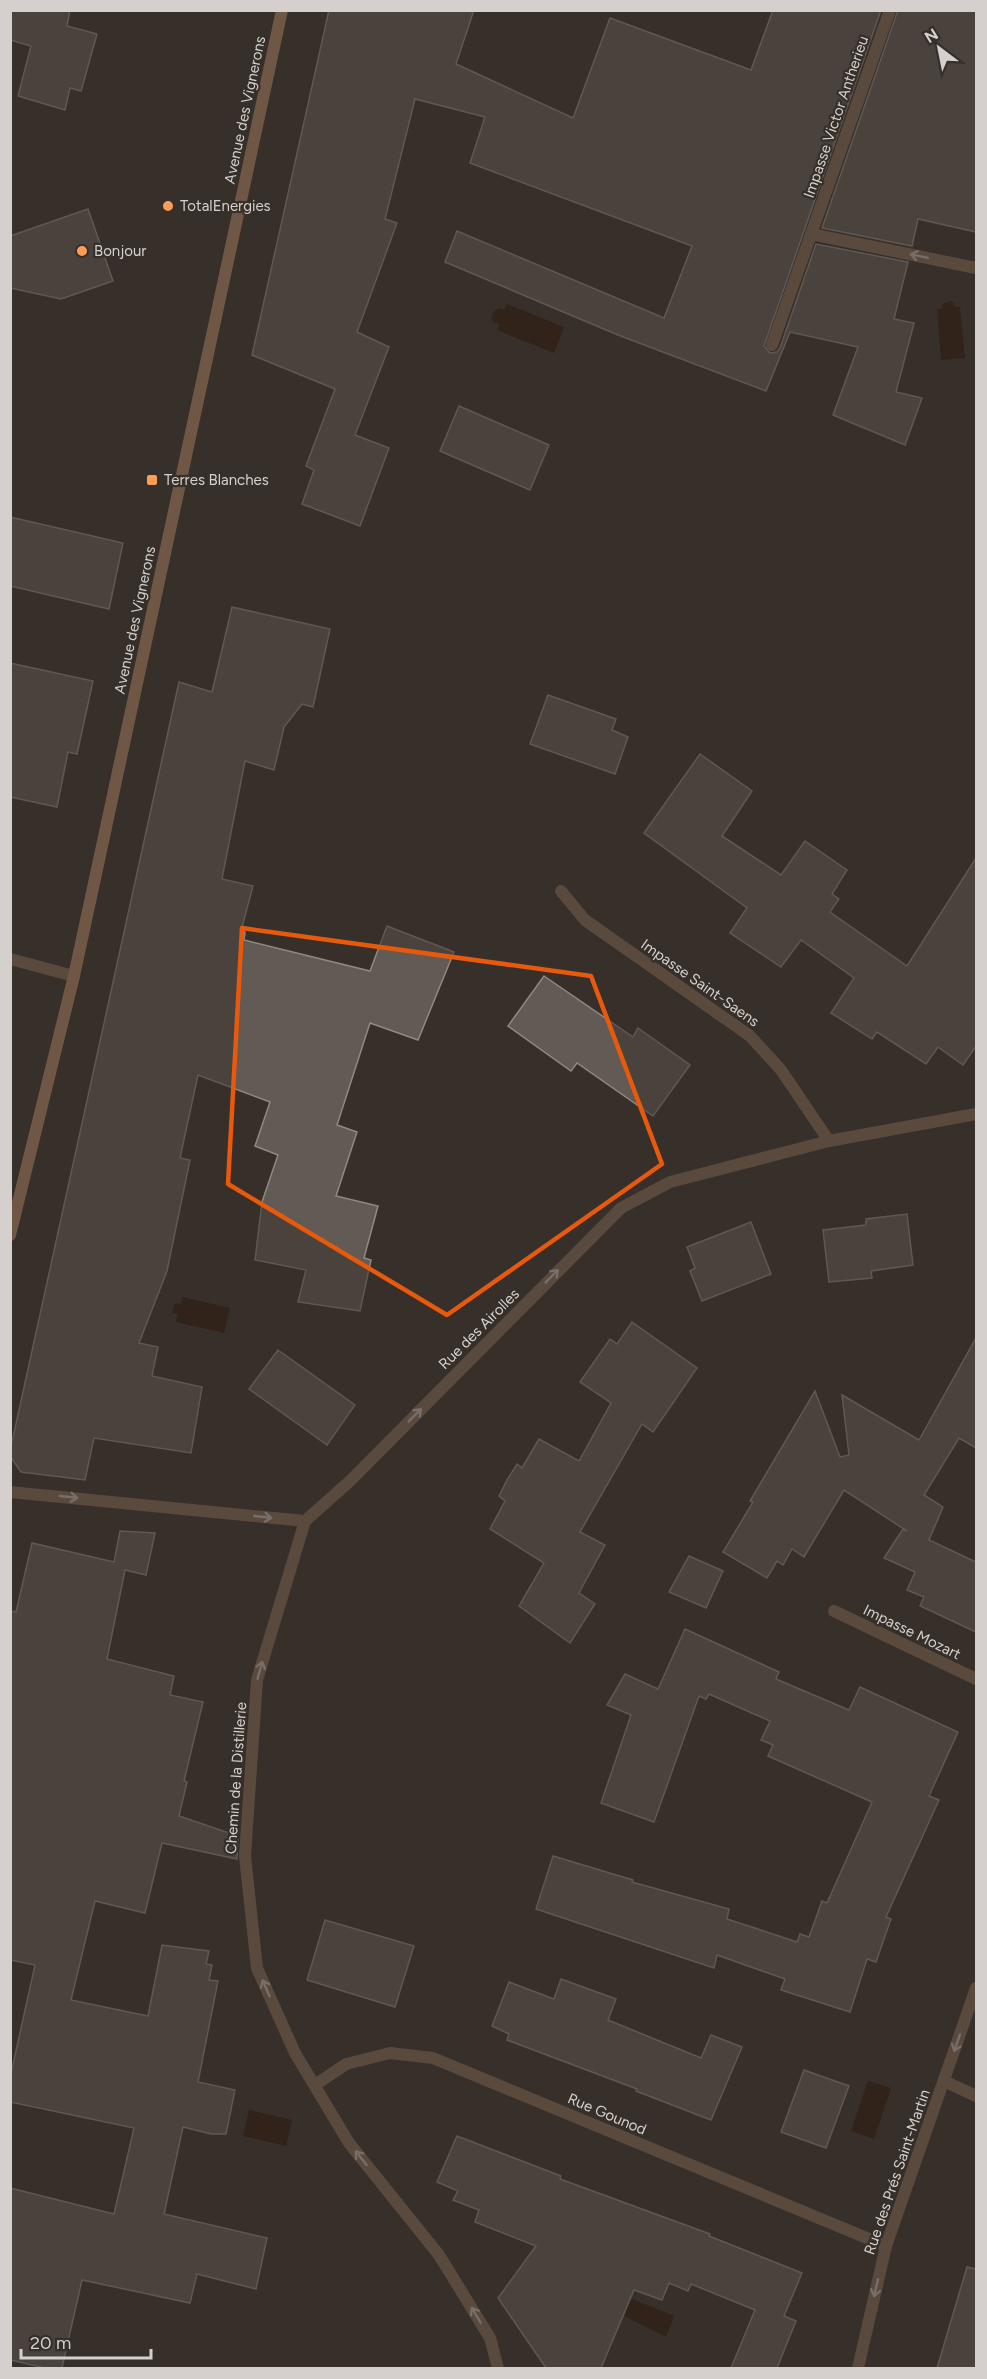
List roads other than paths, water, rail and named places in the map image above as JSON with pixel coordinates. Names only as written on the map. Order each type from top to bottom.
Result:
[{"type":"main road","name":"Avenue des Vignerons","points":[[10,1235],[74,976],[282,10]]},
{"type":"street","name":"Impasse Victor Antherieu","points":[[772,345],[890,10]]},
{"type":"street","points":[[811,234],[976,268]]},
{"type":"street","name":"Impasse Saint-Saens","points":[[561,891],[585,920],[750,1036],[781,1070],[829,1141]]},
{"type":"street","points":[[10,959],[74,976]]},
{"type":"street","name":"Rue des Airolles","points":[[304,1521],[350,1481],[621,1208],[670,1182],[829,1141],[976,1114]]},
{"type":"street","points":[[10,1492],[304,1521]]},
{"type":"street","name":"Chemin de la Distillerie","points":[[304,1521],[257,1680],[245,1856],[257,1968],[295,2053],[349,2143],[438,2254],[490,2338],[498,2368]]},
{"type":"street","name":"Impasse Mozart","points":[[834,1611],[976,1679]]},
{"type":"street","name":"Rue des Prés Saint-Martin","points":[[858,2368],[886,2246],[976,1988]]},
{"type":"street","name":"Rue Gounod","points":[[315,2085],[346,2064],[390,2054],[433,2058],[886,2246]]},
{"type":"street","points":[[944,2081],[976,2096]]},
{"type":"place","name":"TotalEnergies","points":[[168,206]]},
{"type":"place","name":"Bonjour","points":[[82,251]]},
{"type":"place","name":"Terres Blanches","points":[[152,480]]}]
